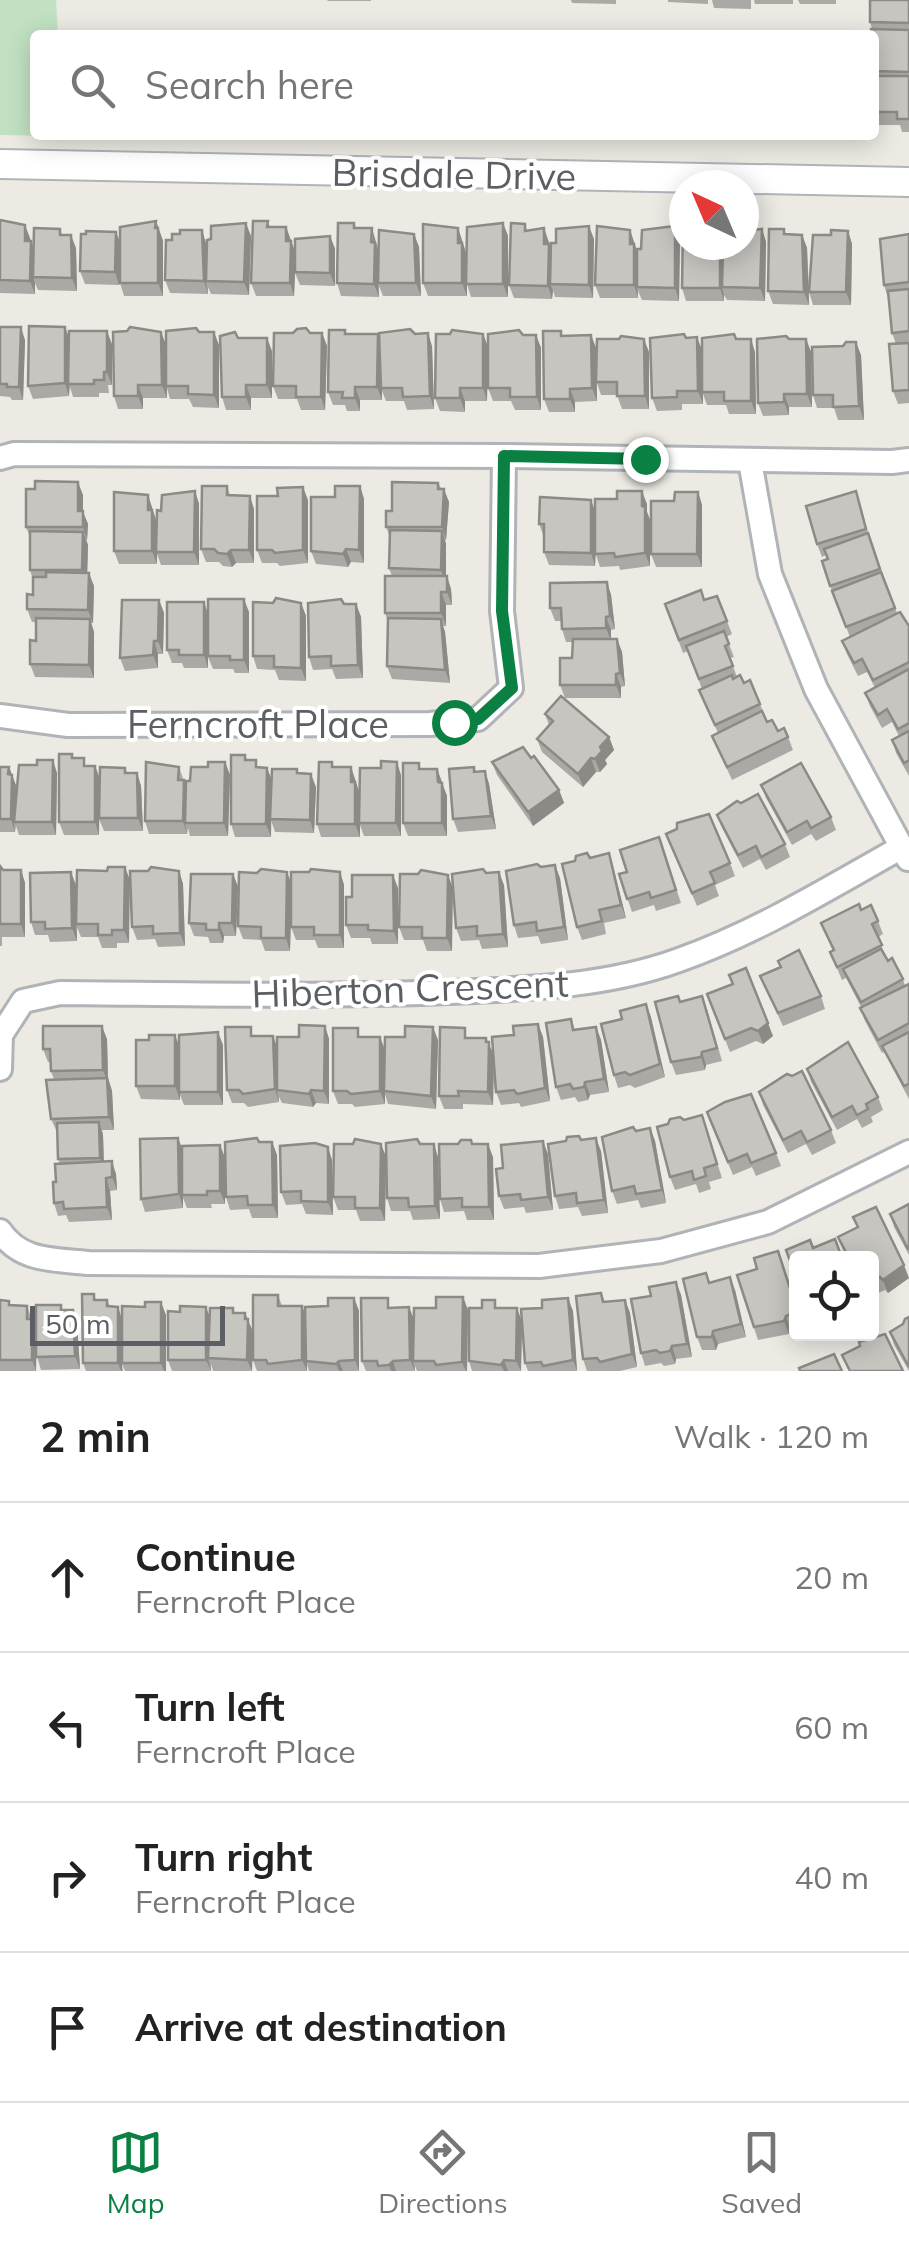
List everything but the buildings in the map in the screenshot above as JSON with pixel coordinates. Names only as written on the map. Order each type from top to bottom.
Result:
[{"type":"street","name":"Brisdale Drive","points":[[0,164],[909,182]]},
{"type":"street","points":[[0,458],[14,454],[909,460]]},
{"type":"street","name":"Ferncroft Place","points":[[0,716],[68,725],[430,724],[478,719],[512,688],[502,611],[504,456]]},
{"type":"street","points":[[750,461],[776,590],[816,689],[906,854]]},
{"type":"street","name":"Hiberton Crescent","points":[[0,1069],[1,1036],[23,1001],[60,993],[388,995],[526,990],[622,976],[678,961],[773,920],[906,854]]},
{"type":"street","points":[[0,1230],[10,1245],[28,1257],[88,1263],[540,1266],[661,1251],[768,1222],[909,1152]]},
{"type":"green space","points":[[0,0],[56,0],[58,30],[30,30],[30,135],[0,135]]},
{"type":"route","points":[[454,722],[478,719],[512,688],[502,611],[504,456],[645,459]]}]
